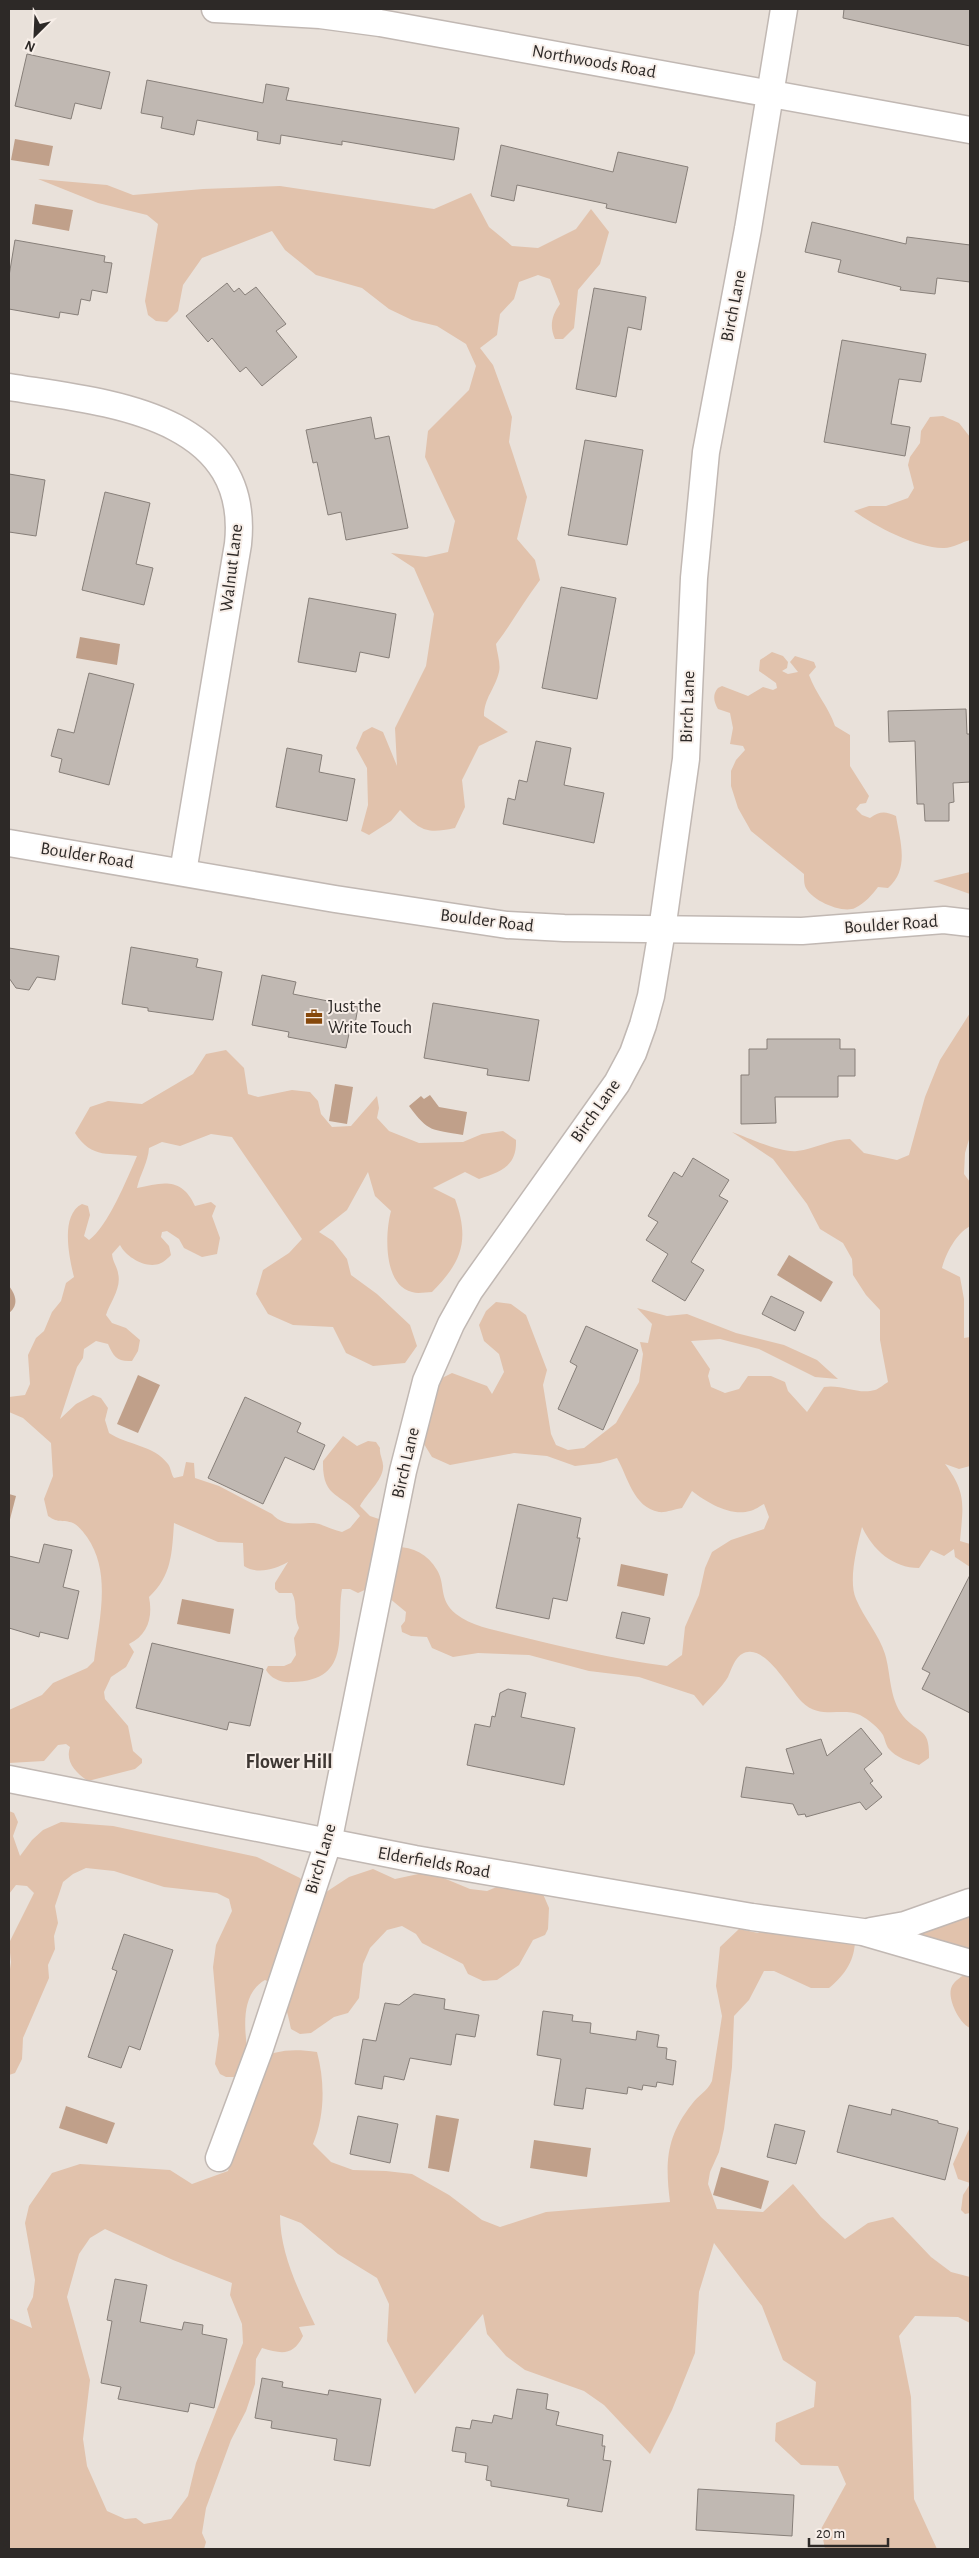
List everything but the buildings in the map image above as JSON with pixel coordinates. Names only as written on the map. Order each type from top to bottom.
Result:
[{"type":"street","name":"Northwoods Road","points":[[215,9],[320,15],[380,23],[970,130]]},
{"type":"street","name":"Birch Lane","points":[[219,2158],[241,2104],[328,1843],[403,1471],[426,1381],[451,1324],[470,1290],[617,1084],[633,1053],[651,996],[686,758],[694,578],[706,452],[748,228],[784,9]]},
{"type":"street","name":"Walnut Lane","points":[[9,387],[107,403],[135,410],[176,426],[193,437],[210,452],[223,470],[233,489],[239,519],[238,544],[183,872]]},
{"type":"street","name":"Boulder Road","points":[[9,843],[335,899],[489,922],[564,928],[802,931],[944,920],[970,923]]},
{"type":"street","name":"Elderfields Road","points":[[9,1779],[328,1843],[752,1917],[863,1932],[970,1963]]},
{"type":"street","name":"Elderfields Road","points":[[863,1932],[905,1925],[970,1902]]},
{"type":"shaded area","points":[[15,139],[53,146],[49,166],[11,160]]},
{"type":"shaded area","points":[[38,179],[107,185],[133,195],[203,189],[280,186],[434,209],[471,193],[489,227],[512,246],[538,248],[576,229],[591,209],[609,232],[600,264],[578,290],[574,328],[563,339],[555,339],[552,330],[553,316],[560,304],[550,279],[538,275],[519,282],[514,299],[500,314],[497,335],[480,348],[493,365],[512,417],[509,442],[527,497],[517,539],[535,560],[540,580],[496,644],[499,672],[486,704],[484,716],[508,732],[479,746],[462,780],[465,807],[455,828],[437,831],[424,829],[413,823],[400,810],[391,821],[369,835],[361,831],[368,805],[367,768],[356,748],[363,732],[372,727],[383,732],[397,766],[395,728],[426,666],[434,614],[414,568],[391,553],[426,557],[448,552],[455,521],[425,457],[428,431],[469,390],[476,366],[466,344],[437,326],[412,320],[389,309],[362,288],[316,275],[285,250],[272,231],[202,258],[183,285],[178,311],[167,322],[156,321],[148,315],[145,301],[158,224],[147,215],[98,203]]},
{"type":"shaded area","points":[[35,204],[73,210],[69,231],[32,224]]},
{"type":"shaded area","points":[[943,416],[959,423],[970,437],[970,540],[944,548],[922,545],[897,536],[854,511],[869,506],[886,506],[908,498],[914,488],[908,465],[910,457],[920,443],[921,431],[930,417]]},
{"type":"shaded area","points":[[80,637],[120,644],[117,665],[76,658]]},
{"type":"shaded area","points":[[772,652],[783,656],[788,662],[787,668],[782,671],[788,674],[798,672],[790,662],[795,656],[814,662],[816,667],[809,675],[835,726],[850,735],[850,766],[869,796],[866,803],[860,804],[856,809],[862,815],[870,818],[883,812],[896,816],[902,854],[899,872],[888,888],[878,887],[868,899],[855,908],[842,909],[835,907],[813,896],[805,886],[804,874],[751,831],[738,808],[731,786],[731,771],[736,760],[745,750],[743,746],[730,744],[733,728],[730,713],[718,709],[714,696],[718,688],[722,686],[748,696],[763,687],[773,690],[777,688],[776,683],[759,671],[760,660]]},
{"type":"shaded area","points":[[970,872],[970,894],[933,881]]},
{"type":"shaded area","points":[[970,1013],[970,1136],[965,1153],[964,1174],[970,1182],[970,1226],[952,1244],[942,1268],[960,1277],[964,1299],[964,1338],[970,1337],[970,1466],[959,1469],[945,1464],[957,1483],[962,1500],[960,1541],[970,1544],[970,1567],[955,1557],[954,1549],[944,1556],[931,1550],[919,1568],[901,1565],[892,1561],[878,1550],[862,1527],[853,1573],[856,1599],[885,1654],[895,1702],[903,1716],[925,1736],[928,1741],[929,1758],[919,1765],[903,1759],[888,1748],[879,1729],[860,1715],[846,1712],[824,1712],[809,1707],[802,1702],[771,1663],[756,1653],[744,1653],[737,1658],[726,1681],[703,1706],[694,1695],[639,1677],[589,1671],[529,1655],[478,1653],[453,1657],[432,1648],[427,1637],[411,1636],[402,1632],[401,1626],[405,1621],[406,1612],[383,1593],[369,1588],[358,1593],[350,1589],[342,1589],[338,1650],[334,1663],[325,1673],[312,1679],[284,1682],[271,1676],[266,1670],[268,1666],[284,1666],[291,1663],[296,1655],[294,1638],[299,1628],[294,1597],[292,1593],[279,1593],[275,1589],[275,1583],[288,1562],[278,1567],[261,1571],[249,1569],[244,1566],[243,1543],[218,1542],[174,1523],[171,1554],[166,1572],[157,1589],[149,1597],[150,1612],[148,1625],[141,1636],[129,1644],[134,1652],[126,1667],[111,1677],[104,1692],[105,1699],[128,1726],[133,1751],[142,1759],[142,1763],[135,1769],[88,1781],[79,1774],[70,1762],[70,1747],[66,1744],[58,1745],[44,1761],[9,1763],[9,1710],[42,1695],[53,1683],[87,1668],[94,1661],[101,1613],[102,1581],[95,1551],[77,1525],[55,1520],[48,1516],[44,1499],[53,1476],[51,1443],[23,1418],[9,1412],[9,1397],[25,1395],[30,1384],[28,1355],[36,1338],[44,1331],[52,1312],[61,1301],[66,1283],[74,1277],[70,1259],[68,1227],[75,1209],[82,1204],[88,1206],[90,1215],[84,1236],[89,1240],[96,1234],[110,1214],[137,1156],[102,1153],[81,1142],[75,1133],[90,1107],[108,1101],[142,1104],[193,1074],[206,1054],[226,1050],[244,1068],[248,1094],[258,1097],[292,1090],[310,1092],[318,1101],[321,1114],[332,1127],[351,1126],[377,1096],[379,1108],[377,1118],[389,1131],[419,1143],[463,1142],[482,1134],[503,1131],[516,1140],[516,1149],[511,1162],[501,1170],[479,1179],[465,1172],[433,1188],[455,1199],[460,1214],[462,1239],[460,1250],[450,1271],[432,1292],[412,1292],[403,1287],[396,1279],[391,1269],[387,1244],[391,1211],[375,1196],[368,1172],[347,1210],[319,1232],[333,1241],[347,1259],[351,1275],[377,1294],[410,1325],[417,1346],[405,1363],[373,1366],[346,1353],[333,1327],[293,1325],[268,1314],[256,1294],[263,1270],[289,1253],[302,1239],[232,1137],[211,1134],[180,1146],[162,1142],[149,1148],[137,1188],[163,1183],[171,1184],[184,1190],[195,1206],[211,1202],[216,1206],[212,1216],[220,1238],[217,1254],[202,1257],[184,1248],[179,1239],[167,1231],[162,1232],[161,1237],[169,1246],[171,1255],[163,1262],[155,1265],[143,1264],[132,1258],[120,1245],[112,1254],[119,1279],[115,1295],[106,1315],[112,1323],[126,1328],[140,1340],[138,1351],[132,1361],[123,1361],[117,1358],[108,1344],[96,1341],[84,1349],[83,1358],[77,1367],[60,1419],[76,1404],[93,1395],[101,1398],[108,1408],[105,1420],[109,1433],[155,1453],[168,1464],[174,1478],[183,1476],[186,1462],[194,1463],[195,1478],[219,1486],[272,1514],[281,1521],[286,1523],[314,1523],[342,1532],[350,1528],[360,1516],[330,1489],[326,1483],[323,1461],[343,1436],[357,1446],[368,1441],[376,1442],[380,1448],[383,1465],[382,1473],[360,1506],[370,1516],[379,1519],[396,1547],[408,1548],[419,1552],[433,1564],[440,1576],[444,1597],[456,1614],[489,1629],[569,1648],[667,1666],[682,1655],[685,1627],[699,1595],[705,1568],[712,1552],[731,1540],[764,1529],[769,1517],[764,1504],[752,1510],[735,1512],[711,1504],[692,1491],[682,1508],[659,1512],[650,1509],[637,1498],[617,1458],[600,1463],[575,1466],[547,1456],[514,1453],[450,1465],[432,1457],[419,1436],[438,1380],[452,1373],[487,1386],[492,1394],[504,1372],[499,1354],[484,1341],[479,1325],[486,1311],[496,1302],[511,1304],[526,1315],[547,1370],[543,1385],[551,1434],[556,1445],[568,1450],[584,1448],[616,1423],[639,1382],[643,1354],[640,1342],[648,1343],[652,1324],[637,1308],[667,1316],[687,1314],[736,1333],[784,1345],[817,1360],[838,1379],[815,1377],[759,1349],[720,1339],[691,1341],[710,1369],[708,1376],[711,1387],[725,1393],[739,1389],[748,1376],[771,1376],[785,1382],[788,1391],[807,1412],[824,1387],[831,1386],[869,1391],[877,1389],[888,1382],[880,1340],[880,1310],[866,1295],[853,1275],[852,1259],[843,1243],[820,1229],[807,1204],[773,1159],[732,1132],[782,1150],[804,1150],[850,1139],[864,1153],[897,1160],[909,1155],[925,1097],[940,1060]]},
{"type":"shaded area","points":[[335,1084],[353,1087],[347,1124],[329,1121]]},
{"type":"shaded area","points":[[430,1095],[439,1107],[467,1112],[463,1135],[444,1132],[426,1125],[409,1106],[421,1096],[424,1099]]},
{"type":"shaded area","points":[[789,1255],[833,1282],[821,1302],[777,1275]]},
{"type":"shaded area","points":[[9,1286],[15,1303],[9,1313]]},
{"type":"shaded area","points":[[138,1375],[160,1385],[138,1433],[117,1424]]},
{"type":"shaded area","points":[[9,1494],[16,1496],[9,1523]]},
{"type":"shaded area","points":[[621,1564],[668,1574],[664,1596],[617,1586]]},
{"type":"shaded area","points":[[182,1599],[234,1609],[230,1634],[177,1624]]},
{"type":"shaded area","points":[[9,1811],[14,1813],[18,1822],[13,1836],[20,1856],[32,1840],[43,1830],[61,1822],[113,1826],[257,1857],[300,1878],[317,1898],[349,1877],[373,1869],[395,1879],[423,1873],[441,1877],[470,1889],[487,1891],[499,1886],[543,1894],[549,1908],[548,1929],[545,1935],[533,1940],[519,1965],[497,1980],[483,1981],[468,1974],[463,1964],[422,1943],[416,1934],[402,1926],[387,1930],[370,1948],[363,1964],[359,1998],[348,2013],[334,2017],[311,2033],[300,2034],[291,2029],[286,2008],[280,1994],[271,1983],[265,1980],[256,1987],[250,1996],[245,2018],[249,2064],[282,2051],[317,2052],[320,2063],[322,2110],[313,2144],[331,2162],[353,2170],[412,2174],[449,2195],[482,2220],[500,2227],[546,2212],[670,2202],[668,2162],[672,2139],[683,2116],[712,2081],[722,2016],[716,1986],[720,1947],[739,1929],[758,1933],[765,1928],[855,1935],[854,1951],[849,1965],[841,1977],[829,1988],[811,1988],[774,1971],[764,1971],[749,2000],[734,2016],[732,2067],[724,2129],[719,2152],[710,2172],[708,2184],[717,2209],[763,2212],[793,2184],[821,2217],[845,2239],[868,2223],[893,2217],[931,2257],[951,2272],[970,2277],[970,2323],[958,2317],[915,2316],[899,2336],[911,2397],[914,2499],[937,2549],[825,2549],[821,2529],[846,2484],[838,2466],[801,2465],[775,2441],[776,2423],[814,2407],[816,2382],[783,2360],[762,2306],[714,2243],[699,2292],[695,2353],[672,2410],[650,2454],[604,2405],[584,2391],[525,2370],[506,2356],[487,2334],[483,2314],[415,2394],[387,2341],[389,2304],[377,2278],[338,2254],[301,2223],[280,2215],[283,2244],[287,2258],[297,2286],[315,2325],[299,2327],[303,2336],[299,2343],[291,2350],[281,2352],[262,2348],[256,2359],[255,2384],[246,2411],[231,2440],[206,2508],[202,2533],[206,2542],[204,2549],[9,2549],[9,2318],[32,2328],[27,2309],[33,2297],[35,2280],[25,2223],[29,2206],[52,2173],[80,2164],[170,2170],[192,2184],[228,2171],[234,2150],[244,2131],[239,2116],[235,2077],[226,2077],[220,2074],[215,2064],[219,2035],[213,1967],[216,1945],[232,1911],[229,1899],[217,1893],[164,1887],[114,1871],[86,1868],[73,1874],[63,1882],[55,1906],[58,1923],[54,1936],[55,1949],[48,1965],[49,1978],[23,2038],[22,2059],[15,2073],[9,2075],[9,1976],[11,1962],[9,1943],[34,1893],[27,1886],[16,1885],[9,1894]],"holes":[[[105,2229],[173,2260],[232,2283],[230,2295],[242,2324],[243,2343],[196,2463],[188,2496],[171,2519],[144,2524],[136,2518],[125,2519],[107,2511],[87,2466],[83,2439],[90,2380],[67,2297],[79,2254],[90,2238]]]},
{"type":"shaded area","points":[[970,1902],[970,1963],[877,1931]]},
{"type":"shaded area","points":[[967,1972],[970,1972],[970,2028],[958,2015],[951,1996],[953,1984]]},
{"type":"shaded area","points":[[66,2106],[115,2123],[107,2144],[59,2128]]},
{"type":"shaded area","points":[[436,2115],[459,2119],[449,2172],[428,2168]]},
{"type":"shaded area","points":[[970,2127],[970,2183],[958,2179],[953,2164]]},
{"type":"shaded area","points":[[534,2140],[591,2148],[587,2177],[530,2168]]},
{"type":"shaded area","points":[[721,2167],[769,2181],[761,2209],[713,2195]]},
{"type":"shaded area","points":[[970,2184],[970,2213],[965,2214],[961,2210],[963,2195]]},
{"type":"place","name":"Just the Write Touch","points":[[314,1017]]},
{"type":"district","name":"Flower Hill","points":[[289,1762]]}]
